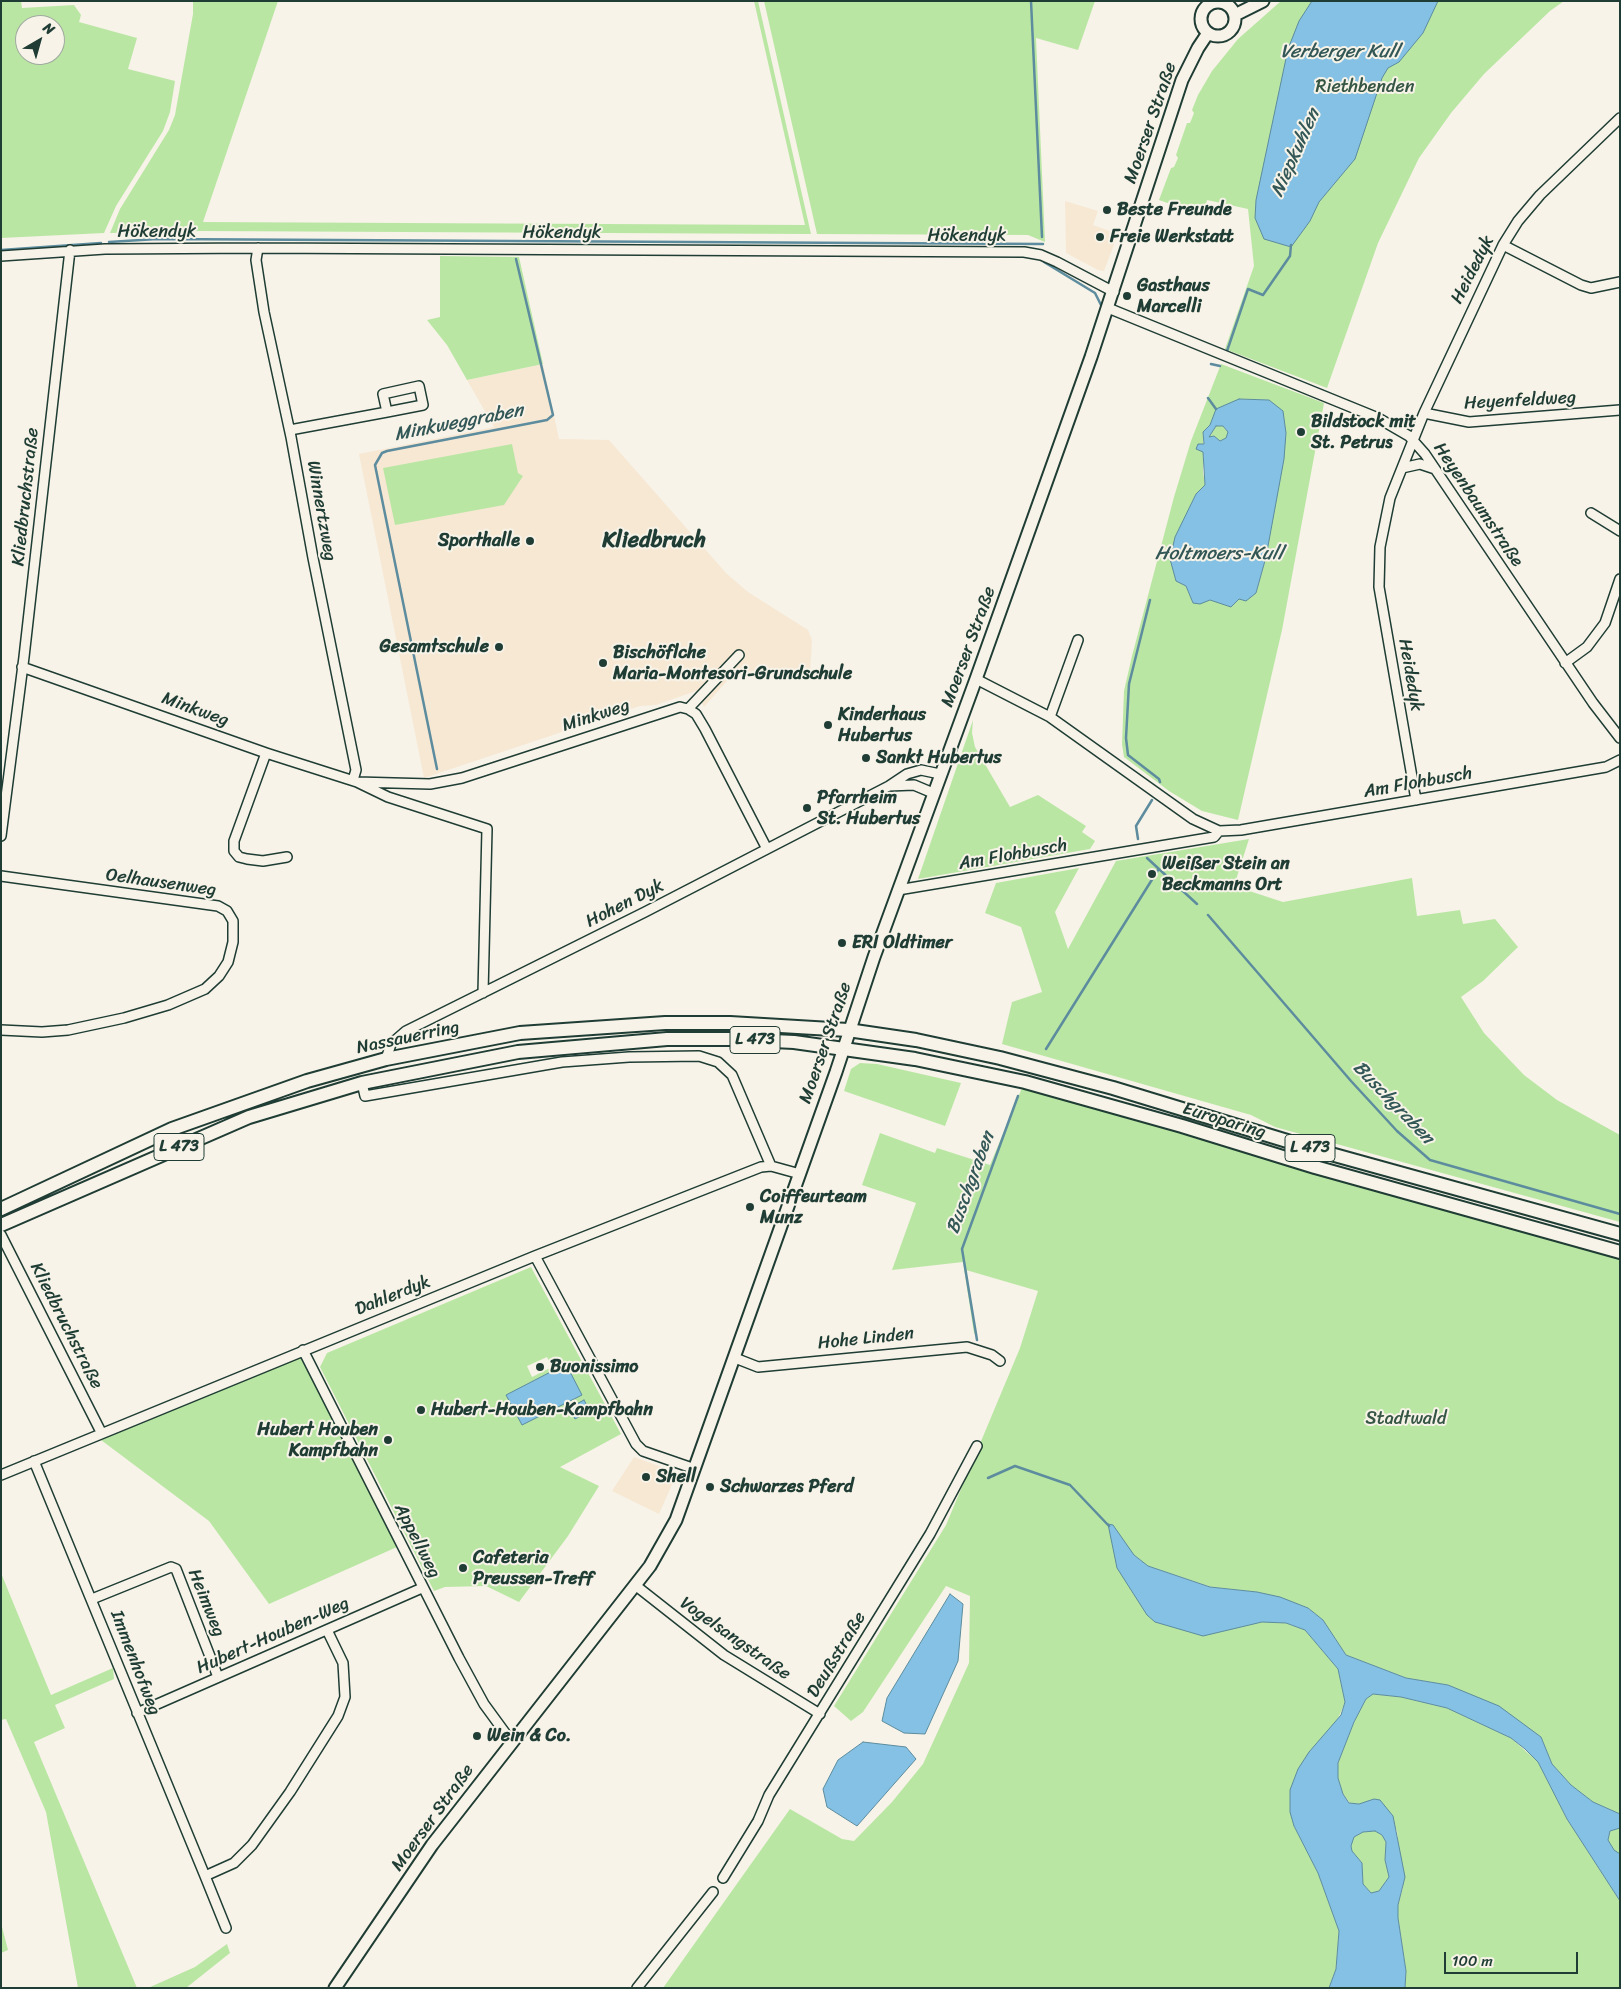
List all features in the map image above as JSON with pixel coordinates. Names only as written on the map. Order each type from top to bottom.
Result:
[{"type":"main road","points":[[1235,15],[1263,1]]},
{"type":"main road","points":[[1217,2],[1229,6],[1235,15],[1234,27],[1223,36],[1208,33],[1204,28],[1202,15],[1210,4],[1217,2]]},
{"type":"main road","name":"Moerser Straße","points":[[335,1988],[432,1845],[511,1741],[635,1585],[664,1545],[676,1520],[800,1174],[848,1030],[1114,292],[1182,80],[1208,33]]},
{"type":"main road","name":"Nassauerring","points":[[1,1208],[172,1129],[270,1093],[386,1059],[520,1033],[665,1023],[730,1023],[848,1030]]},
{"type":"main road","name":"Europaring","points":[[848,1030],[916,1040],[1032,1066],[1320,1151],[1620,1234]]},
{"type":"main road","name":"Nassauerring","points":[[1,1225],[249,1117],[518,1052],[666,1039],[731,1039],[794,1042],[843,1049]]},
{"type":"main road","name":"Europaring","points":[[843,1049],[915,1058],[1030,1083],[1182,1126],[1314,1167],[1620,1252]]},
{"type":"street","name":"Heidedyk","points":[[1416,800],[1379,587],[1380,547],[1384,519],[1390,498],[1424,413],[1503,246],[1518,221],[1540,195],[1620,118]]},
{"type":"street","points":[[1503,246],[1581,285],[1591,288],[1620,282]]},
{"type":"street","name":"Hökendyk","points":[[1,256],[70,250],[258,248],[1024,252],[1041,255],[1057,262],[1114,292]]},
{"type":"street","name":"Winnertzweg","points":[[258,248],[256,260],[264,312],[290,430],[313,558],[356,770],[355,781]]},
{"type":"street","name":"Kliedbruchstraße","points":[[1,836],[70,250]]},
{"type":"street","name":"Heyenbaumstraße","points":[[1108,308],[1378,418],[1414,441],[1435,469],[1565,663],[1620,738]]},
{"type":"street","points":[[290,430],[387,412],[423,405],[419,386],[383,394],[387,412]]},
{"type":"street","name":"Heyenfeldweg","points":[[1424,413],[1468,422],[1620,410]]},
{"type":"street","points":[[1402,468],[1420,464],[1435,469]]},
{"type":"street","points":[[1591,513],[1620,531]]},
{"type":"street","points":[[1565,663],[1587,647],[1605,623],[1620,579]]},
{"type":"street","points":[[1050,717],[1078,640]]},
{"type":"street","points":[[739,655],[688,708],[696,714],[706,729],[767,849]]},
{"type":"street","name":"Minkweg","points":[[22,668],[266,753],[355,781],[388,796],[487,829],[482,993]]},
{"type":"street","name":"Am Flohbusch","points":[[976,679],[1050,717],[1193,819],[1219,830],[1241,830],[1606,767],[1620,760]]},
{"type":"street","name":"Minkweg","points":[[355,781],[430,784],[462,778],[667,710],[680,707],[688,708]]},
{"type":"street","points":[[266,753],[234,841],[234,851],[240,857],[255,860],[287,857]]},
{"type":"street","name":"Hohen Dyk","points":[[386,1059],[391,1044],[406,1031],[767,849],[889,786],[907,774],[921,770],[940,774]]},
{"type":"street","name":"Hohen Dyk","points":[[889,786],[914,785],[933,793]]},
{"type":"street","name":"Am Flohbusch","points":[[898,890],[1214,837],[1219,830]]},
{"type":"street","name":"Oelhausenweg","points":[[1,876],[218,906],[227,911],[233,921],[233,942],[228,962],[219,976],[204,989],[168,1005],[124,1018],[68,1030],[42,1032],[1,1030]]},
{"type":"street","name":"Nassauerring","points":[[364,1089],[562,1062],[629,1057],[698,1056],[718,1062],[732,1075],[771,1166]]},
{"type":"street","points":[[771,1166],[800,1174]]},
{"type":"street","name":"Dahlerdyk","points":[[1,1475],[101,1432],[535,1256],[771,1166]]},
{"type":"street","name":"Kliedbruchstraße","points":[[1,1235],[101,1432]]},
{"type":"street","points":[[535,1256],[636,1444],[643,1452],[695,1469]]},
{"type":"street","name":"Hohe Linden","points":[[735,1358],[758,1367],[967,1347],[992,1355],[1000,1361]]},
{"type":"street","name":"Appellweg","points":[[303,1350],[422,1588],[484,1704],[511,1741]]},
{"type":"street","name":"Deußstraße","points":[[723,1878],[758,1821],[768,1795],[930,1534],[977,1446]]},
{"type":"street","name":"Immenhofweg","points":[[34,1461],[226,1928]]},
{"type":"street","name":"Heimweg","points":[[92,1599],[171,1567],[176,1569],[218,1677]]},
{"type":"street","name":"Vogelsangstraße","points":[[635,1585],[724,1655],[820,1714]]},
{"type":"street","name":"Hubert-Houben-Weg","points":[[136,1713],[422,1588]]},
{"type":"street","points":[[205,1876],[234,1863],[252,1845],[290,1792],[338,1716],[346,1697],[343,1663],[327,1630]]},
{"type":"street","points":[[637,1988],[712,1892]]},
{"type":"shaded area","points":[[1065,201],[1098,211],[1093,225],[1118,234],[1104,271],[1098,270],[1066,253]]},
{"type":"shaded area","points":[[543,364],[559,439],[609,440],[726,573],[748,592],[808,630],[812,640],[810,674],[735,672],[704,707],[696,691],[656,705],[640,706],[424,778],[359,454],[494,427],[467,380]]},
{"type":"shaded area","points":[[634,1457],[670,1470],[674,1474],[674,1480],[659,1514],[612,1491]]},
{"type":"green space","points":[[1,1],[21,1],[22,8],[74,5],[81,15],[79,22],[137,38],[128,69],[175,81],[170,112],[163,131],[116,206],[104,233],[1,238]]},
{"type":"green space","points":[[193,1],[278,1],[203,222],[805,225],[754,1],[758,1],[811,234],[200,231],[110,233],[120,209],[169,130],[175,115],[193,14]]},
{"type":"green space","points":[[764,1],[1095,1],[1078,50],[1036,38],[1045,242],[1028,235],[817,234]]},
{"type":"green space","name":"Riethbenden","points":[[1281,1],[1564,1],[1550,11],[1484,74],[1451,113],[1419,158],[1378,243],[1327,388],[1225,349],[1254,266],[1248,209],[1207,200],[1206,204],[1202,204],[1199,214],[1159,200],[1171,168],[1174,167],[1178,158],[1176,155],[1187,123],[1190,123],[1194,113],[1192,110],[1198,95],[1212,71],[1238,39]]},
{"type":"green space","points":[[440,256],[519,257],[543,364],[467,380],[447,345],[427,320],[440,317]]},
{"type":"green space","points":[[1221,364],[1324,403],[1282,630],[1238,820],[1202,811],[1169,791],[1124,757],[1122,744],[1124,691],[1174,497],[1191,441]],"holes":[[[1239,399],[1269,400],[1286,433],[1266,557],[1256,593],[1239,599],[1231,606],[1210,600],[1193,603],[1186,586],[1187,516],[1196,494],[1205,485],[1203,472],[1203,432]]]},
{"type":"green space","points":[[1216,426],[1223,426],[1228,432],[1226,438],[1220,441],[1209,437]]},
{"type":"green space","points":[[512,444],[518,473],[523,476],[504,505],[395,525],[383,468]]},
{"type":"green space","points":[[973,720],[972,733],[975,747],[1010,807],[1038,795],[1086,826],[1082,832],[1095,841],[1090,849],[918,879]]},
{"type":"green space","points":[[1249,839],[1234,886],[1283,902],[1412,878],[1417,916],[1460,910],[1463,924],[1495,919],[1518,947],[1483,981],[1461,997],[1484,1033],[1524,1075],[1557,1100],[1620,1135],[1620,1222],[1275,1127],[1251,1115],[1002,1044],[1012,1002],[1042,992],[1021,927],[985,913],[996,883],[1079,868],[1055,912],[1068,949],[1116,861]]},
{"type":"green space","points":[[860,1063],[877,1064],[961,1083],[945,1126],[844,1091],[851,1069]]},
{"type":"green space","name":"Stadtwald","points":[[1022,1088],[1620,1258],[1620,1814],[1593,1802],[1571,1785],[1552,1764],[1541,1737],[1448,1685],[1406,1678],[1346,1655],[1323,1620],[1308,1608],[1257,1592],[1211,1587],[1148,1566],[1134,1555],[1117,1567],[1131,1586],[1239,1625],[1262,1621],[1286,1623],[1305,1630],[1338,1669],[1345,1702],[1294,1826],[1318,1873],[1339,1931],[1336,1969],[1329,1988],[663,1988],[790,1809],[842,1839],[854,1841],[892,1802],[923,1764],[969,1663],[970,1596],[946,1586],[863,1712],[851,1721],[834,1706],[946,1525],[1020,1348],[1038,1291],[966,1270],[977,1337],[974,1333],[963,1262],[892,1270],[916,1203],[862,1185],[880,1133],[935,1153],[937,1148],[990,1165]]},
{"type":"green space","name":"Hubert-Houben-Kampfbahn","points":[[531,1267],[621,1434],[560,1467],[599,1486],[568,1536],[519,1602],[486,1586],[445,1587],[434,1591],[320,1367],[327,1353]],"holes":[[[547,1357],[552,1367],[532,1377],[527,1366]]]},
{"type":"green space","points":[[301,1357],[397,1547],[269,1604],[209,1521],[101,1440]]},
{"type":"green space","points":[[1,1573],[51,1695],[113,1668],[114,1679],[55,1705],[65,1728],[34,1742],[137,1988],[78,1988],[46,1812],[6,1719],[1,1720]]},
{"type":"green space","points":[[1373,1694],[1401,1697],[1447,1708],[1511,1738],[1538,1762],[1567,1819],[1620,1901],[1620,1988],[1405,1988],[1406,1971],[1398,1918],[1398,1905],[1403,1887],[1397,1831],[1374,1799],[1359,1804],[1350,1803],[1343,1794],[1338,1778],[1338,1763],[1354,1722],[1366,1699]]},
{"type":"green space","points":[[1615,1827],[1620,1828],[1620,1854],[1614,1851],[1608,1840],[1610,1831]]},
{"type":"green space","points":[[1375,1831],[1382,1835],[1386,1842],[1385,1860],[1389,1877],[1379,1891],[1371,1893],[1363,1884],[1362,1863],[1352,1851],[1351,1846],[1354,1837],[1363,1832]]},
{"type":"green space","points":[[1,1923],[8,1950],[1,1953]]},
{"type":"green space","points":[[227,1944],[230,1953],[186,1988],[148,1988],[195,1967]]},
{"type":"water","name":"Verberger Kull","points":[[1312,1],[1438,1],[1423,33],[1399,62],[1388,68],[1382,78],[1355,159],[1319,202],[1310,221],[1291,247],[1264,239],[1255,218],[1256,200],[1288,49],[1299,21]]},
{"type":"water","name":"Holtmoers-Kull","points":[[1239,399],[1269,400],[1283,411],[1286,433],[1284,459],[1266,557],[1256,593],[1246,601],[1239,599],[1231,607],[1210,600],[1200,604],[1193,603],[1186,586],[1176,581],[1170,559],[1175,537],[1196,494],[1205,485],[1203,452],[1196,449],[1198,444],[1204,444],[1203,432],[1210,425],[1216,409]],"holes":[[[1216,426],[1223,426],[1228,432],[1226,438],[1220,441],[1214,436],[1209,437]]]},
{"type":"water","points":[[566,1364],[582,1395],[522,1425],[506,1395]]},
{"type":"water","points":[[584,1400],[590,1411],[575,1419],[569,1408]]},
{"type":"water","points":[[1108,1524],[1113,1525],[1134,1555],[1148,1566],[1210,1587],[1257,1592],[1280,1597],[1308,1608],[1323,1620],[1346,1655],[1406,1678],[1448,1685],[1499,1706],[1541,1737],[1552,1764],[1571,1785],[1593,1802],[1620,1814],[1620,1828],[1610,1831],[1608,1840],[1614,1850],[1620,1854],[1620,1901],[1567,1819],[1538,1762],[1525,1749],[1511,1738],[1447,1708],[1401,1697],[1373,1694],[1366,1699],[1354,1722],[1338,1763],[1338,1778],[1343,1794],[1349,1803],[1359,1804],[1374,1799],[1380,1800],[1393,1816],[1405,1877],[1398,1905],[1398,1918],[1406,1971],[1405,1988],[1329,1988],[1336,1969],[1339,1931],[1318,1873],[1294,1826],[1290,1812],[1290,1790],[1298,1769],[1309,1752],[1341,1715],[1345,1702],[1338,1669],[1305,1630],[1286,1623],[1262,1622],[1203,1636],[1155,1622],[1147,1615],[1117,1568]],"holes":[[[1375,1831],[1382,1835],[1386,1842],[1385,1860],[1389,1877],[1379,1891],[1371,1893],[1363,1884],[1362,1863],[1352,1851],[1351,1846],[1354,1837],[1363,1832]]]},
{"type":"water","points":[[950,1594],[963,1604],[958,1661],[925,1734],[904,1733],[882,1721],[887,1698]]},
{"type":"water","points":[[863,1742],[906,1747],[916,1759],[857,1826],[827,1807],[823,1789],[838,1760]]},
{"type":"waterway","points":[[1031,1],[1042,237]]},
{"type":"waterway","points":[[109,242],[157,239],[1043,244]]},
{"type":"waterway","points":[[1,250],[101,243]]},
{"type":"waterway","name":"Niepkuhlen","points":[[1227,351],[1248,289],[1263,295],[1290,256],[1291,245]]},
{"type":"waterway","name":"Minkweggraben","points":[[437,769],[375,465],[382,453],[387,451],[547,420],[553,415],[516,259]]},
{"type":"waterway","points":[[1044,262],[1095,293],[1102,307]]},
{"type":"waterway","points":[[1211,364],[1220,366]]},
{"type":"waterway","points":[[1208,398],[1216,409]]},
{"type":"waterway","name":"Niepkuhlen","points":[[1162,552],[1170,559]]},
{"type":"waterway","name":"Niepkuhlen","points":[[1150,600],[1129,684],[1126,738],[1128,755],[1159,779],[1160,782]]},
{"type":"waterway","name":"Niepkuhlen","points":[[1138,839],[1136,826],[1152,800]]},
{"type":"waterway","name":"Buschgraben","points":[[1147,858],[1197,904]]},
{"type":"waterway","name":"Buschgraben","points":[[1046,1049],[1158,870]]},
{"type":"waterway","name":"Buschgraben","points":[[1208,915],[1351,1081],[1397,1131],[1430,1160],[1620,1214]]},
{"type":"waterway","name":"Buschgraben","points":[[977,1340],[962,1249],[1018,1096]]},
{"type":"waterway","points":[[988,1478],[1015,1466],[1070,1485],[1109,1526]]},
{"type":"place","name":"Beste Freunde","points":[[1107,210]]},
{"type":"place","name":"Freie Werkstatt","points":[[1100,237]]},
{"type":"place","name":"Gasthaus Marcelli","points":[[1127,296]]},
{"type":"place","name":"Bildstock mit St. Petrus","points":[[1301,432]]},
{"type":"place","name":"Sporthalle","points":[[530,541]]},
{"type":"place","name":"Gesamtschule","points":[[499,647]]},
{"type":"place","name":"Bischöflche Maria-Montesori-Grundschule","points":[[603,663]]},
{"type":"place","name":"Kinderhaus Hubertus","points":[[828,725]]},
{"type":"place","name":"Sankt Hubertus","points":[[866,758]]},
{"type":"place","name":"Pfarrheim St. Hubertus","points":[[807,808]]},
{"type":"place","name":"Weißer Stein an Beckmanns Ort","points":[[1152,874]]},
{"type":"place","name":"ERI Oldtimer","points":[[842,943]]},
{"type":"place","name":"Coiffeurteam Munz","points":[[750,1207]]},
{"type":"place","name":"Buonissimo","points":[[540,1367]]},
{"type":"place","name":"Hubert-Houben-Kampfbahn","points":[[421,1410]]},
{"type":"place","name":"Hubert Houben Kampfbahn","points":[[388,1440]]},
{"type":"place","name":"Shell","points":[[646,1477]]},
{"type":"place","name":"Schwarzes Pferd","points":[[710,1487]]},
{"type":"place","name":"Cafeteria Preussen-Treff","points":[[463,1568]]},
{"type":"place","name":"Wein & Co.","points":[[477,1736]]},
{"type":"district","name":"Kliedbruch","points":[[654,541]]}]
